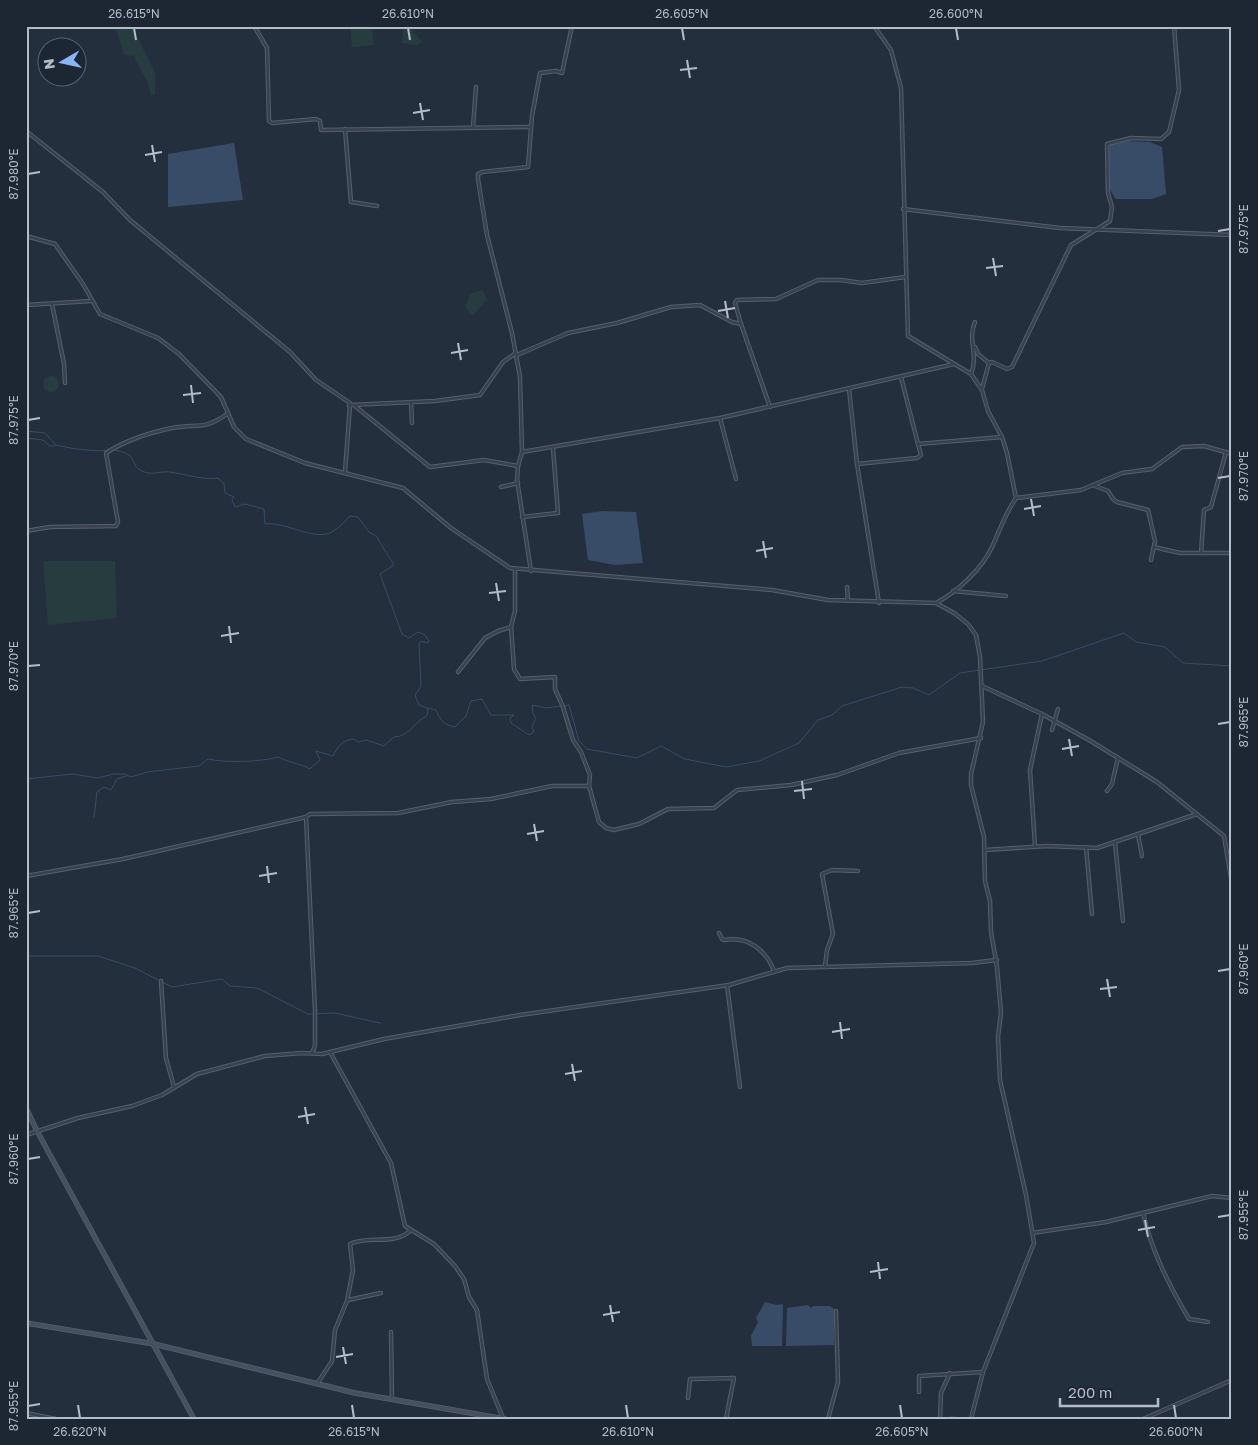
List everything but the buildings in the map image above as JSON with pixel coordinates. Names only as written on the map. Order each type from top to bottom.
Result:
[{"type":"street","points":[[254,26],[266,48],[269,120],[272,123],[316,118],[320,121],[321,130],[531,127]]},
{"type":"street","points":[[531,571],[518,483],[518,466],[522,452],[522,403],[517,354],[487,235],[478,174],[528,167],[537,79],[540,73],[545,71],[562,73],[572,26]]},
{"type":"street","points":[[874,26],[891,50],[901,88],[904,277],[908,336],[970,374],[982,390],[988,411],[1002,436],[1016,498]]},
{"type":"street","points":[[972,341],[978,354],[989,363],[992,362],[1006,369],[1012,366],[1071,245],[1110,221],[1112,214],[1108,193],[1107,144],[1131,138],[1161,139],[1169,132],[1179,90],[1174,26]]},
{"type":"street","points":[[473,127],[476,87]]},
{"type":"street","points":[[345,129],[351,202],[377,206]]},
{"type":"street","points":[[26,131],[103,192],[130,220],[290,352],[316,380],[350,403],[345,472]]},
{"type":"street","points":[[903,209],[1060,228],[1232,235]]},
{"type":"street","points":[[26,236],[55,244],[83,284],[100,314],[158,338],[179,354],[221,397],[234,426],[246,439],[305,463],[403,488],[451,528],[494,558],[515,569],[772,590],[828,600],[879,603],[936,603],[959,617],[976,636],[984,711],[981,738],[971,774],[971,785],[985,850],[985,882],[990,901],[991,932],[996,960],[1001,1013],[998,1037],[1000,1080],[1024,1186],[1034,1243],[983,1372],[971,1419]]},
{"type":"street","points":[[770,407],[741,324],[735,303],[737,300],[776,300],[818,280],[841,280],[862,284],[904,277]]},
{"type":"street","points":[[26,305],[92,302]]},
{"type":"street","points":[[52,304],[64,364],[65,383]]},
{"type":"street","points":[[349,406],[480,395],[503,362],[517,354],[568,333],[617,323],[671,307],[700,305],[732,322],[741,324]]},
{"type":"street","points":[[970,374],[976,357],[972,341],[972,327],[975,322]]},
{"type":"street","points":[[982,390],[989,363]]},
{"type":"street","points":[[522,452],[720,418],[955,364]]},
{"type":"street","points":[[857,464],[917,458],[921,455],[900,377]]},
{"type":"street","points":[[849,389],[857,464],[879,603]]},
{"type":"street","points":[[411,402],[412,423]]},
{"type":"street","points":[[354,405],[430,467],[484,460],[518,466]]},
{"type":"street","points":[[26,531],[50,527],[116,526],[118,522],[106,454],[121,443],[148,433],[172,428],[206,426],[227,414]]},
{"type":"street","points":[[720,418],[736,478]]},
{"type":"street","points":[[918,444],[1002,436]]},
{"type":"street","points":[[936,603],[968,579],[985,560],[1006,512],[1016,498],[1081,490],[1095,486],[1122,473],[1152,469],[1182,447],[1204,446],[1232,454]]},
{"type":"street","points":[[522,517],[558,513],[553,448]]},
{"type":"street","points":[[1201,553],[1204,510],[1211,507],[1226,452]]},
{"type":"street","points":[[500,487],[518,483]]},
{"type":"street","points":[[1095,486],[1108,491],[1113,500],[1117,502],[1148,510],[1152,522],[1154,547],[1151,560]]},
{"type":"street","points":[[1154,547],[1180,553],[1232,553]]},
{"type":"street","points":[[515,569],[515,611],[511,628],[514,669],[517,676],[522,679],[555,677],[555,689],[562,702],[573,740],[582,752],[590,774],[589,786],[600,822],[606,828],[614,830],[639,824],[668,809],[714,808],[737,790],[791,785],[837,775],[899,753],[981,738]]},
{"type":"street","points":[[847,587],[848,601]]},
{"type":"street","points":[[952,591],[1006,596]]},
{"type":"street","points":[[458,672],[485,638],[498,631],[511,628]]},
{"type":"street","points":[[982,686],[1042,714],[1118,758],[1156,782],[1197,814],[1224,836],[1232,883]]},
{"type":"street","points":[[1052,730],[1058,709]]},
{"type":"street","points":[[1034,846],[1030,770],[1042,714]]},
{"type":"street","points":[[1107,791],[1112,784],[1118,758]]},
{"type":"street","points":[[26,876],[123,859],[320,814],[398,813],[452,802],[491,799],[552,786],[589,786]]},
{"type":"street","points":[[985,850],[1034,846],[1097,848],[1197,814]]},
{"type":"street","points":[[306,817],[315,1013],[315,1046],[312,1053]]},
{"type":"street","points":[[1138,834],[1142,856]]},
{"type":"street","points":[[1115,843],[1124,922]]},
{"type":"street","points":[[1086,847],[1092,914]]},
{"type":"street","points":[[825,967],[827,950],[833,934],[822,874],[832,870],[858,871]]},
{"type":"street","points":[[719,933],[722,939],[725,940],[749,941],[768,957],[774,971]]},
{"type":"street","points":[[26,1135],[78,1118],[132,1106],[162,1095],[197,1074],[212,1071],[234,1062],[265,1056],[330,1052],[384,1039],[500,1019],[728,985],[774,971],[825,967],[972,963],[996,960]]},
{"type":"street","points":[[162,982],[166,1058],[174,1087]]},
{"type":"street","points":[[728,985],[740,1087]]},
{"type":"street","points":[[26,1323],[154,1344],[317,1384],[476,1416],[504,1419],[487,1379],[477,1310],[469,1298],[464,1280],[455,1266],[434,1244],[410,1231],[405,1226],[391,1163],[330,1052]]},
{"type":"street","points":[[26,1108],[194,1419]]},
{"type":"street","points":[[1032,1233],[1084,1227],[1212,1196],[1232,1198]]},
{"type":"street","points":[[1143,1213],[1163,1274],[1188,1319],[1208,1322]]},
{"type":"street","points":[[317,1384],[332,1361],[335,1330],[347,1301],[353,1270],[350,1244],[366,1240],[385,1241],[405,1236],[410,1231]]},
{"type":"street","points":[[347,1301],[380,1293]]},
{"type":"street","points":[[828,1419],[838,1382],[836,1311]]},
{"type":"street","points":[[391,1332],[392,1399]]},
{"type":"street","points":[[919,1392],[919,1376],[983,1372]]},
{"type":"street","points":[[940,1419],[941,1393],[950,1373]]},
{"type":"street","points":[[688,1398],[690,1379],[734,1378],[726,1419]]},
{"type":"street","points":[[1143,1419],[1232,1380]]},
{"type":"street","points":[[27,1414],[56,1419]]},
{"type":"street","points":[[950,1419],[955,1419]]},
{"type":"green space","points":[[115,26],[132,26],[155,73],[155,94],[151,96],[146,80],[134,56],[124,55]]},
{"type":"green space","points":[[350,26],[372,26],[374,45],[352,47]]},
{"type":"green space","points":[[403,26],[409,26],[422,42],[417,45],[402,43]]},
{"type":"green space","points":[[483,290],[487,300],[472,316],[465,306],[471,293]]},
{"type":"green space","points":[[51,376],[57,378],[59,384],[57,390],[51,392],[45,390],[43,384],[45,378]]},
{"type":"green space","points":[[43,561],[115,561],[117,618],[48,625]]},
{"type":"water","points":[[1123,141],[1150,142],[1162,147],[1166,194],[1152,199],[1116,199],[1108,181],[1107,158],[1110,145]]},
{"type":"water","points":[[234,143],[243,200],[168,207],[168,154]]},
{"type":"water","points":[[603,511],[636,512],[643,563],[615,565],[588,560],[582,514]]},
{"type":"water","points":[[765,1302],[777,1305],[783,1304],[782,1346],[752,1346],[751,1336],[758,1322],[756,1318]]},
{"type":"water","points":[[808,1305],[811,1308],[813,1306],[830,1306],[834,1309],[834,1345],[786,1346],[787,1308]]},
{"type":"waterway","points":[[26,431],[45,433],[56,445],[69,448],[97,451],[110,450]]},
{"type":"waterway","points":[[26,438],[43,440],[50,446],[55,446]]},
{"type":"waterway","points":[[114,450],[127,454],[142,471],[152,473],[169,472],[199,478],[218,478],[224,484],[225,493],[234,497],[232,500],[235,507],[245,504],[264,509],[265,524],[274,524],[320,535],[328,534],[335,530],[350,516],[358,517],[369,532],[376,536],[394,565],[380,574],[402,634],[409,638],[418,632],[425,635],[429,641],[428,643],[421,641],[419,644],[421,686],[415,695],[419,705],[427,708]]},
{"type":"waterway","points":[[26,779],[73,774],[97,778],[114,774],[124,774],[131,777],[147,772],[199,766],[208,759],[244,761],[278,757],[310,769],[320,760],[316,751],[333,756],[339,746],[346,741],[354,739],[358,742],[366,740],[384,746],[394,737],[408,732],[427,716],[428,708],[436,710],[443,722],[455,727],[466,716],[471,701],[482,699],[491,715],[514,715],[510,718],[511,723],[529,735],[534,732],[532,727],[536,718],[533,714],[532,705],[546,708],[569,705],[579,741],[587,749],[637,758],[661,746],[685,759],[726,767],[759,761],[799,743],[818,720],[832,715],[842,706],[902,687],[913,688],[929,695],[960,673],[1042,661],[1124,633],[1136,642],[1165,647],[1183,663],[1232,666]]},
{"type":"waterway","points":[[94,817],[97,792],[104,787],[111,790],[117,779],[126,776]]},
{"type":"waterway","points":[[26,956],[98,956],[135,968],[172,987],[222,979],[230,986],[257,988],[308,1014],[335,1013],[380,1023]]}]
